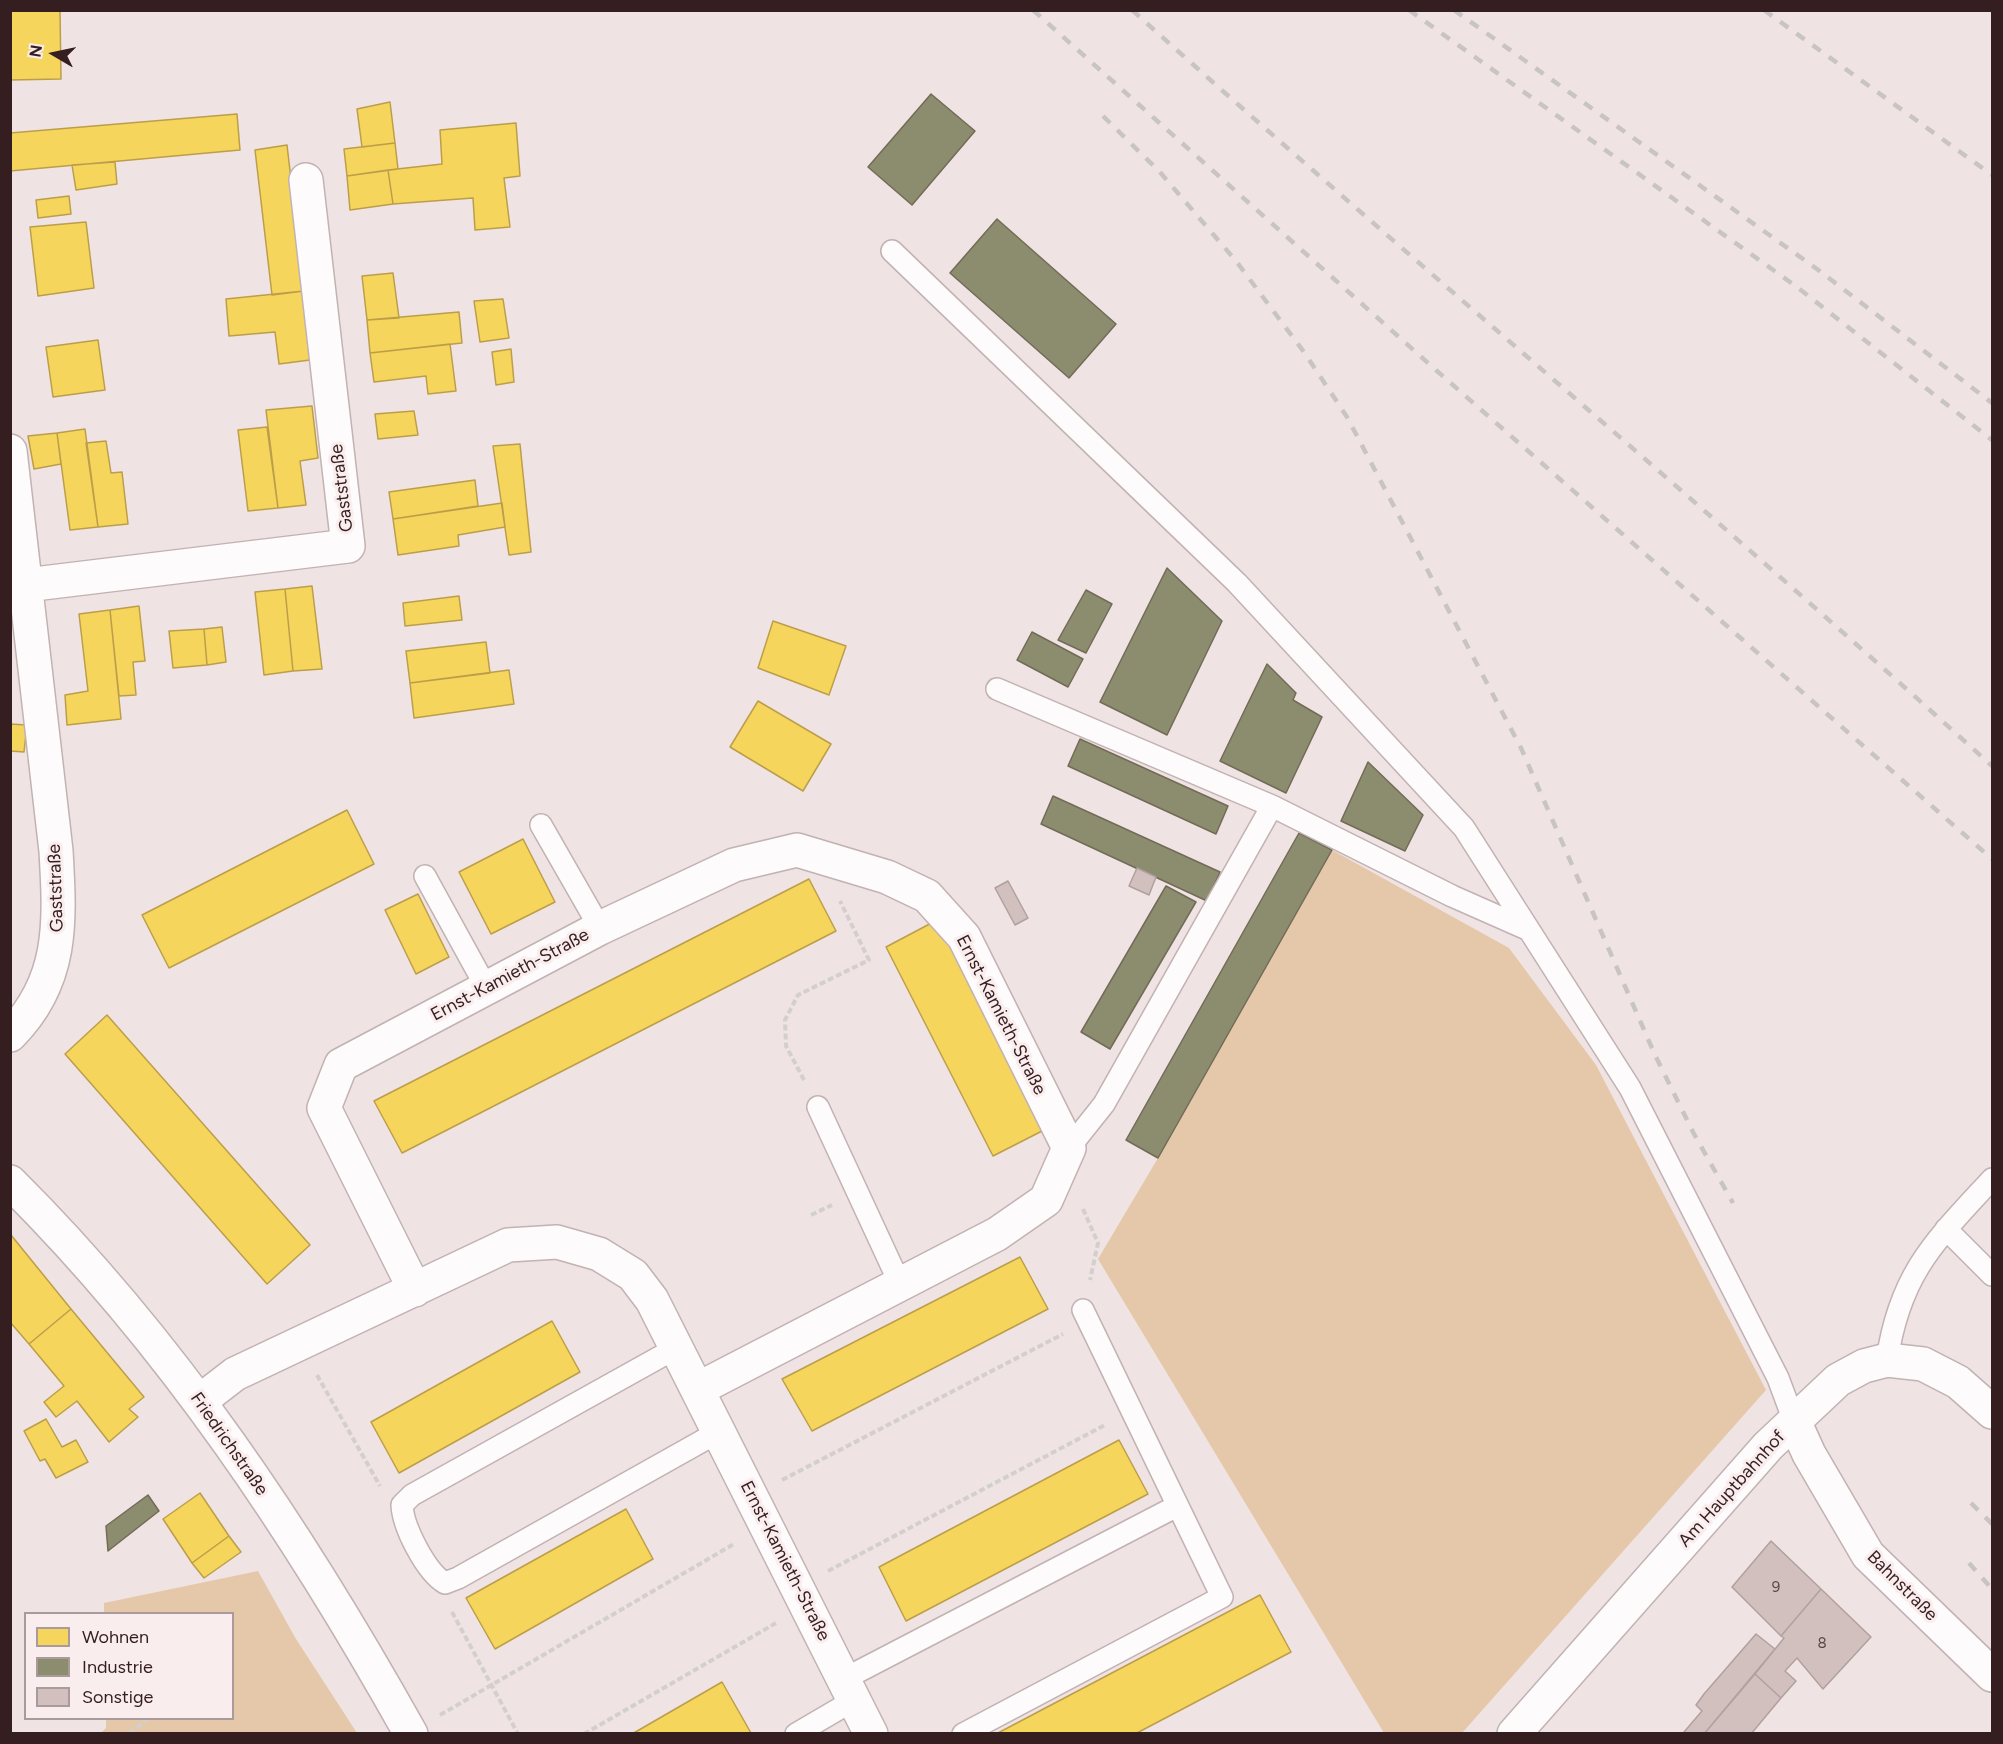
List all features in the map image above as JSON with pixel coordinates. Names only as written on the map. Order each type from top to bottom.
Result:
[{"type":"street","name":"Gaststraße","points":[[26,585],[348,546],[306,180]]},
{"type":"street","name":"Gaststraße","points":[[10,451],[56,851],[60,918],[56,950],[49,976],[35,1003],[10,1035]]},
{"type":"street","name":"Ernst-Kamieth-Straße","points":[[415,1290],[324,1108],[341,1065],[600,928],[734,865],[797,850],[887,877],[927,896],[964,937],[1063,1161]]},
{"type":"street","points":[[698,1389],[997,1234],[1046,1200],[1063,1161]]},
{"type":"street","name":"Friedrichstraße","points":[[10,1182],[118,1296],[200,1401],[293,1536],[411,1733]]},
{"type":"street","name":"Ernst-Kamieth-Straße","points":[[200,1401],[235,1374],[508,1245],[557,1242],[599,1254],[633,1275],[652,1300],[871,1734]]},
{"type":"street","name":"Am Hauptbahnhof","points":[[1514,1734],[1768,1446],[1838,1380],[1864,1366],[1887,1360],[1923,1364],[1939,1370],[1992,1412]]},
{"type":"street","name":"Bahnstraße","points":[[1794,1422],[1809,1454],[1868,1555],[1992,1675]]},
{"type":"lane","points":[[892,251],[1237,583],[1464,828],[1630,1088],[1778,1378],[1794,1422]]},
{"type":"lane","points":[[997,689],[1272,806],[1452,896],[1529,930]]},
{"type":"lane","points":[[1063,1161],[1104,1104],[1272,806]]},
{"type":"lane","points":[[541,825],[600,928]]},
{"type":"lane","points":[[426,876],[486,987]]},
{"type":"lane","points":[[818,1107],[900,1284]]},
{"type":"lane","points":[[1887,1360],[1892,1323],[1922,1257],[1992,1179]]},
{"type":"lane","points":[[1946,1229],[1992,1275]]},
{"type":"lane","points":[[963,1734],[1222,1597],[1085,1316]]},
{"type":"lane","points":[[676,1348],[412,1495],[402,1505],[403,1519],[434,1576],[445,1583],[458,1578],[720,1431]]},
{"type":"lane","points":[[796,1734],[849,1690],[1177,1506]]},
{"type":"path","points":[[818,1107],[786,1046],[785,1020],[798,995],[869,960],[819,857]]},
{"type":"path","points":[[752,1495],[1085,1316],[1098,1243],[1063,1161]]},
{"type":"path","points":[[300,1345],[386,1497],[402,1505]]},
{"type":"path","points":[[584,1734],[803,1596],[1130,1412]]},
{"type":"path","points":[[411,1733],[491,1684],[767,1526]]},
{"type":"path","points":[[445,1583],[446,1599],[518,1734]]},
{"type":"path","points":[[130,1734],[147,1720]]},
{"type":"shaded area","points":[[1332,850],[1509,948],[1596,1065],[1766,1390],[1462,1733],[1384,1733],[1098,1259],[1158,1158]]},
{"type":"shaded area","points":[[258,1571],[296,1639],[357,1733],[101,1733],[106,1728],[106,1720],[234,1720],[234,1612],[104,1612],[104,1603]]},
{"type":"building: Wohnen","points":[[10,10],[60,10],[61,79],[10,80]]},
{"type":"building: Wohnen","points":[[390,102],[395,143],[362,147],[357,109]]},
{"type":"building: Wohnen","points":[[237,114],[240,150],[10,171],[10,133]]},
{"type":"building: Wohnen","points":[[516,123],[520,176],[504,178],[510,227],[475,230],[473,198],[393,204],[388,170],[442,164],[440,130]]},
{"type":"building: Wohnen","points":[[395,143],[398,169],[347,176],[344,149]]},
{"type":"building: Wohnen","points":[[287,145],[304,291],[272,295],[255,150]]},
{"type":"building: Wohnen","points":[[115,162],[117,184],[76,190],[72,165]]},
{"type":"building: Wohnen","points":[[388,170],[393,204],[350,210],[347,176]]},
{"type":"building: Wohnen","points":[[69,196],[71,214],[38,218],[36,200]]},
{"type":"building: Wohnen","points":[[86,222],[94,288],[38,296],[30,227]]},
{"type":"building: Wohnen","points":[[393,273],[399,318],[367,320],[362,276]]},
{"type":"building: Wohnen","points":[[304,291],[310,360],[279,364],[275,332],[229,336],[226,299]]},
{"type":"building: Wohnen","points":[[503,299],[509,338],[480,342],[474,301]]},
{"type":"building: Wohnen","points":[[459,312],[462,343],[370,353],[367,320]]},
{"type":"building: Wohnen","points":[[98,340],[105,390],[53,397],[46,347]]},
{"type":"building: Wohnen","points":[[450,344],[456,391],[428,394],[426,376],[374,382],[370,353]]},
{"type":"building: Wohnen","points":[[511,349],[514,382],[496,385],[492,352]]},
{"type":"building: Wohnen","points":[[312,406],[318,458],[300,461],[306,505],[278,508],[266,410]]},
{"type":"building: Wohnen","points":[[414,411],[418,435],[378,439],[375,414]]},
{"type":"building: Wohnen","points":[[267,427],[278,508],[248,511],[238,430]]},
{"type":"building: Wohnen","points":[[85,429],[98,527],[70,530],[57,433]]},
{"type":"building: Wohnen","points":[[57,433],[61,464],[34,469],[28,436]]},
{"type":"building: Wohnen","points":[[106,441],[111,473],[122,472],[128,524],[98,527],[86,443]]},
{"type":"building: Wohnen","points":[[520,444],[531,552],[509,555],[493,446]]},
{"type":"building: Wohnen","points":[[475,480],[478,506],[393,519],[389,492]]},
{"type":"building: Wohnen","points":[[502,503],[505,527],[458,535],[459,546],[398,555],[393,519]]},
{"type":"building: Wohnen","points":[[312,586],[322,669],[293,671],[285,589]]},
{"type":"building: Wohnen","points":[[285,589],[293,671],[264,675],[255,592]]},
{"type":"building: Wohnen","points":[[459,596],[462,620],[405,626],[403,603]]},
{"type":"building: Wohnen","points":[[139,606],[145,661],[133,662],[136,695],[119,696],[110,610]]},
{"type":"building: Wohnen","points":[[110,610],[121,719],[67,725],[65,695],[88,691],[79,614]]},
{"type":"building: Wohnen","points":[[773,621],[846,646],[829,695],[758,668]]},
{"type":"building: Wohnen","points":[[222,627],[226,662],[207,665],[204,629]]},
{"type":"building: Wohnen","points":[[204,629],[207,665],[173,668],[169,631]]},
{"type":"building: Wohnen","points":[[486,642],[490,673],[410,683],[406,651]]},
{"type":"building: Wohnen","points":[[509,670],[514,704],[414,718],[410,683]]},
{"type":"building: Wohnen","points":[[758,701],[831,744],[803,791],[730,747]]},
{"type":"building: Wohnen","points":[[10,724],[27,725],[24,752],[10,751]]},
{"type":"building: Wohnen","points":[[347,810],[374,864],[169,968],[142,915]]},
{"type":"building: Wohnen","points":[[523,839],[555,902],[491,934],[459,872]]},
{"type":"building: Wohnen","points":[[809,879],[836,931],[402,1153],[374,1101]]},
{"type":"building: Wohnen","points":[[418,894],[449,957],[416,974],[385,910]]},
{"type":"building: Wohnen","points":[[939,919],[1046,1129],[993,1156],[886,947]]},
{"type":"building: Wohnen","points":[[107,1015],[310,1245],[267,1284],[65,1054]]},
{"type":"building: Wohnen","points":[[11,1235],[71,1309],[29,1344],[10,1322]]},
{"type":"building: Wohnen","points":[[1020,1257],[1048,1309],[812,1431],[782,1379]]},
{"type":"building: Wohnen","points":[[71,1309],[144,1397],[129,1409],[138,1417],[109,1442],[77,1401],[56,1417],[44,1402],[64,1386],[29,1344]]},
{"type":"building: Wohnen","points":[[552,1321],[580,1372],[399,1473],[371,1422]]},
{"type":"building: Wohnen","points":[[46,1419],[62,1447],[76,1440],[88,1462],[56,1478],[45,1459],[40,1461],[24,1431]]},
{"type":"building: Wohnen","points":[[1119,1440],[1148,1494],[906,1621],[879,1567]]},
{"type":"building: Wohnen","points":[[200,1493],[229,1536],[192,1563],[163,1519]]},
{"type":"building: Wohnen","points":[[626,1509],[653,1559],[495,1649],[466,1598]]},
{"type":"building: Wohnen","points":[[229,1536],[241,1552],[204,1578],[192,1563]]},
{"type":"building: Wohnen","points":[[1260,1595],[1291,1652],[1135,1734],[996,1734]]},
{"type":"building: Wohnen","points":[[722,1682],[751,1733],[632,1734]]},
{"type":"building: Industrie","points":[[931,94],[975,131],[912,205],[868,167]]},
{"type":"building: Industrie","points":[[997,219],[1116,324],[1069,378],[950,273]]},
{"type":"building: Industrie","points":[[1167,568],[1222,621],[1167,735],[1100,702]]},
{"type":"building: Industrie","points":[[1086,590],[1112,604],[1086,653],[1058,640]]},
{"type":"building: Industrie","points":[[1032,632],[1083,659],[1068,687],[1017,660]]},
{"type":"building: Industrie","points":[[1267,664],[1296,693],[1293,700],[1322,717],[1286,793],[1220,761]]},
{"type":"building: Industrie","points":[[1080,739],[1228,806],[1216,834],[1068,766]]},
{"type":"building: Industrie","points":[[1368,762],[1423,815],[1405,851],[1341,821]]},
{"type":"building: Industrie","points":[[1053,796],[1220,872],[1207,901],[1041,824]]},
{"type":"building: Industrie","points":[[1299,833],[1332,850],[1158,1158],[1126,1140]]},
{"type":"building: Industrie","points":[[1166,886],[1196,902],[1110,1049],[1081,1032]]},
{"type":"building: Industrie","points":[[148,1495],[159,1511],[108,1551],[106,1526]]},
{"type":"building: Sonstige","points":[[1137,868],[1156,877],[1149,895],[1129,886]]},
{"type":"building: Sonstige","points":[[1008,881],[1028,918],[1015,925],[995,888]]},
{"type":"building: Sonstige","points":[[1771,1541],[1821,1589],[1781,1636],[1732,1587]]},
{"type":"building: Sonstige","points":[[1821,1589],[1871,1637],[1823,1689],[1797,1658],[1785,1671],[1796,1681],[1781,1698],[1755,1674],[1784,1638],[1781,1636]]},
{"type":"building: Sonstige","points":[[1756,1634],[1775,1649],[1704,1734],[1686,1734],[1684,1732],[1702,1711],[1696,1705]]},
{"type":"building: Sonstige","points":[[1755,1674],[1781,1698],[1751,1734],[1704,1734]]},
{"type":"railway","points":[[1033,10],[1437,371],[1992,859]]},
{"type":"railway","points":[[1132,10],[1886,670],[1992,766]]},
{"type":"railway","points":[[1409,10],[1797,287],[1992,440]]},
{"type":"railway","points":[[1454,10],[1817,269],[1992,403]]},
{"type":"railway","points":[[1764,10],[1992,175]]},
{"type":"railway","points":[[1103,116],[1159,171],[1236,261],[1304,352],[1347,417],[1521,748],[1655,1055],[1694,1134],[1733,1203]]},
{"type":"railway","points":[[1971,1503],[1992,1524]]},
{"type":"railway","points":[[1969,1563],[1992,1589]]}]
